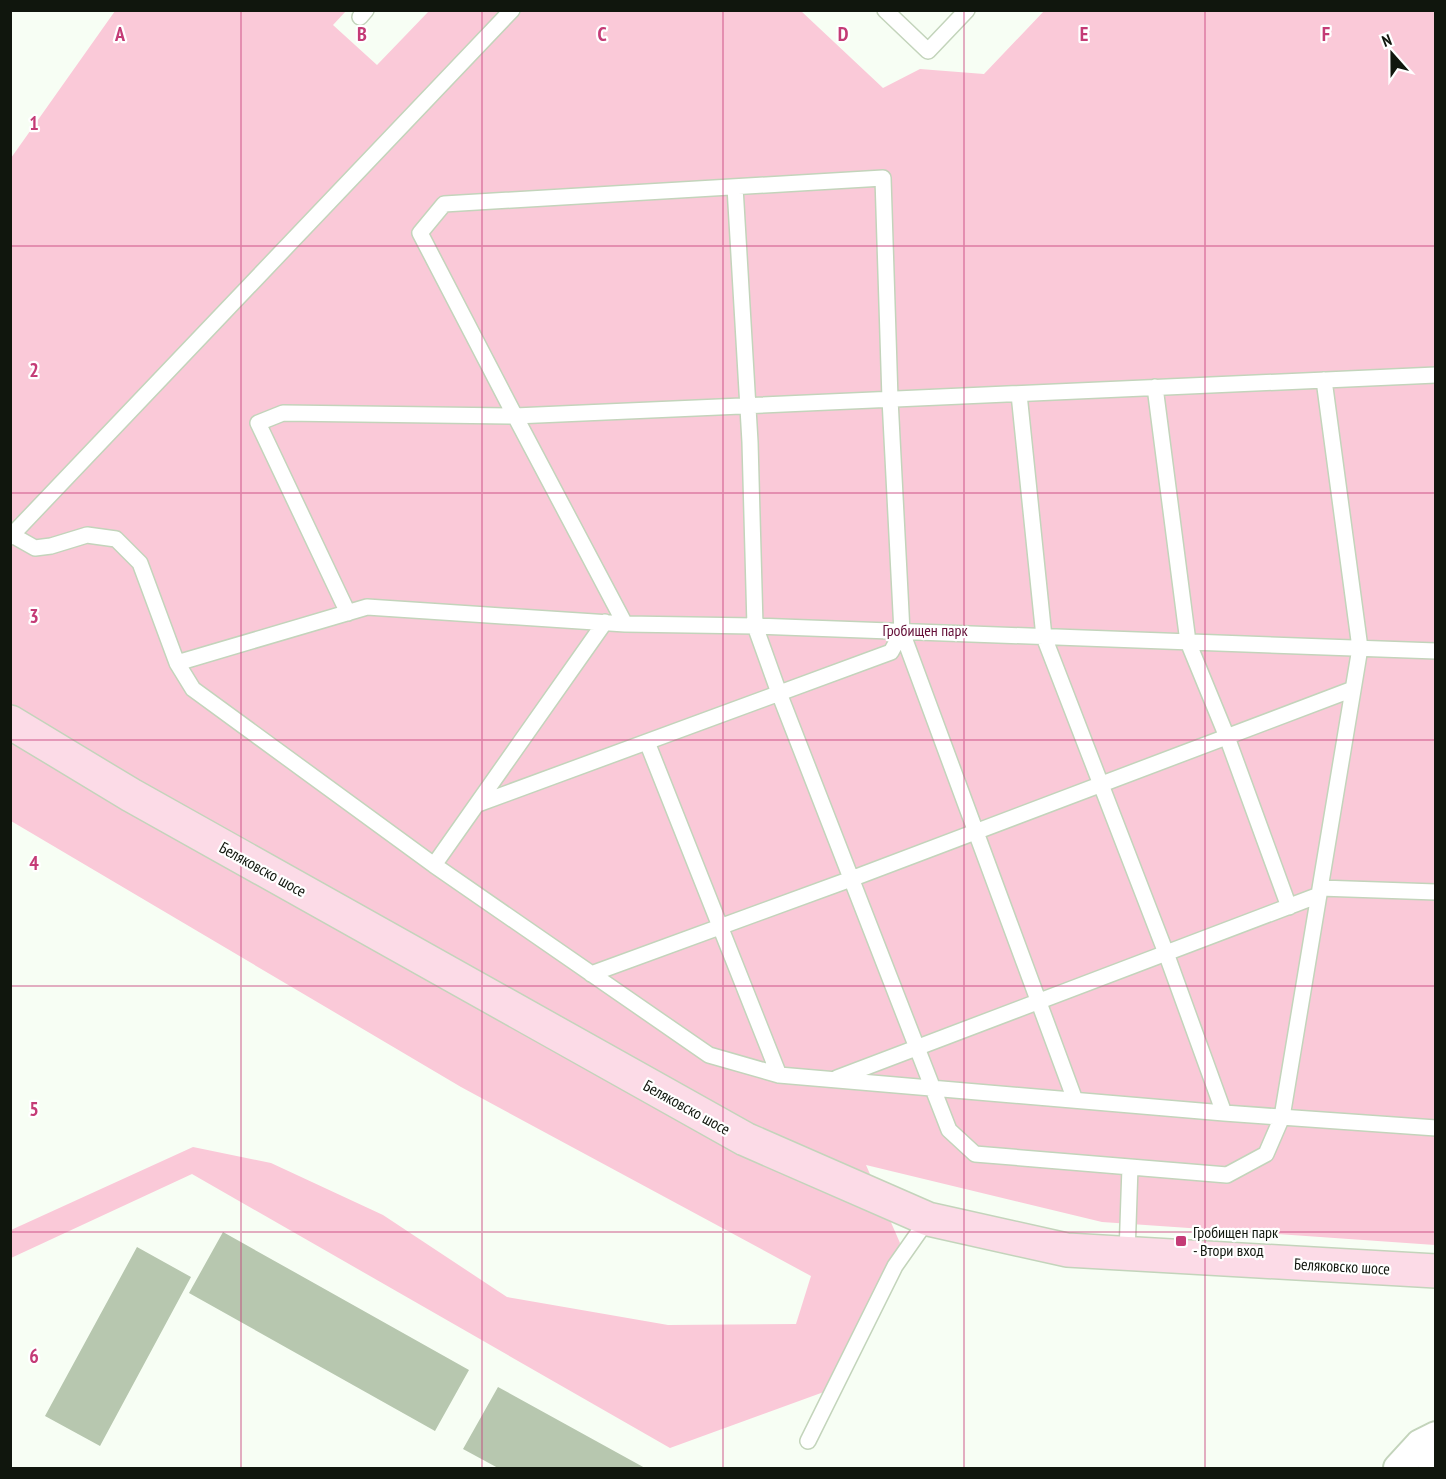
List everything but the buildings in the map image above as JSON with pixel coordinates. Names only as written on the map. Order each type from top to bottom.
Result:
[{"type":"street","name":"Беляковско шосе","points":[[10,722],[131,795],[745,1139],[928,1219],[1067,1250],[1436,1271]]},
{"type":"street","points":[[1398,1468],[1428,1440],[1436,1468]]},
{"type":"lane","points":[[512,10],[11,536],[35,548],[51,546],[87,535],[116,539],[140,563],[177,663],[193,689],[434,865],[709,1055],[779,1075],[1224,1113],[1436,1128]]},
{"type":"lane","points":[[885,10],[928,51],[967,10]]},
{"type":"lane","points":[[625,624],[420,233],[444,204],[883,178],[890,399],[902,632],[1075,1100]]},
{"type":"lane","points":[[735,187],[750,453],[755,626],[949,1130],[975,1154],[1227,1175],[1266,1154],[1282,1117],[1360,648],[1324,380]]},
{"type":"lane","points":[[348,613],[258,423],[283,413],[515,416],[1436,375]]},
{"type":"lane","points":[[1155,387],[1188,642],[1227,737],[1289,907]]},
{"type":"lane","points":[[1019,394],[1044,637],[1166,953],[1224,1113]]},
{"type":"lane","points":[[177,663],[367,608],[625,624],[755,626],[1436,651]]},
{"type":"lane","points":[[434,865],[605,622]]},
{"type":"lane","points":[[478,804],[891,652],[902,632]]},
{"type":"lane","points":[[591,974],[851,879],[1353,689]]},
{"type":"lane","points":[[647,742],[779,1075]]},
{"type":"lane","points":[[831,1080],[1289,907],[1320,891],[1436,892]]},
{"type":"lane","points":[[1127,1254],[1130,1167]]},
{"type":"lane","points":[[808,1441],[895,1266],[928,1219]]},
{"type":"green space","name":"Гробищен парк","points":[[115,11],[346,11],[333,25],[377,65],[429,11],[801,11],[883,88],[920,69],[984,74],[1044,11],[1435,11],[1435,1245],[1102,1222],[866,1165],[900,1243],[843,1385],[670,1448],[192,1174],[11,1258],[11,1230],[193,1147],[271,1163],[383,1215],[507,1297],[668,1325],[796,1324],[811,1276],[461,1087],[11,821],[11,158]]},
{"type":"place","name":"Гробищен парк - Втори вход","points":[[1181,1241]]}]
